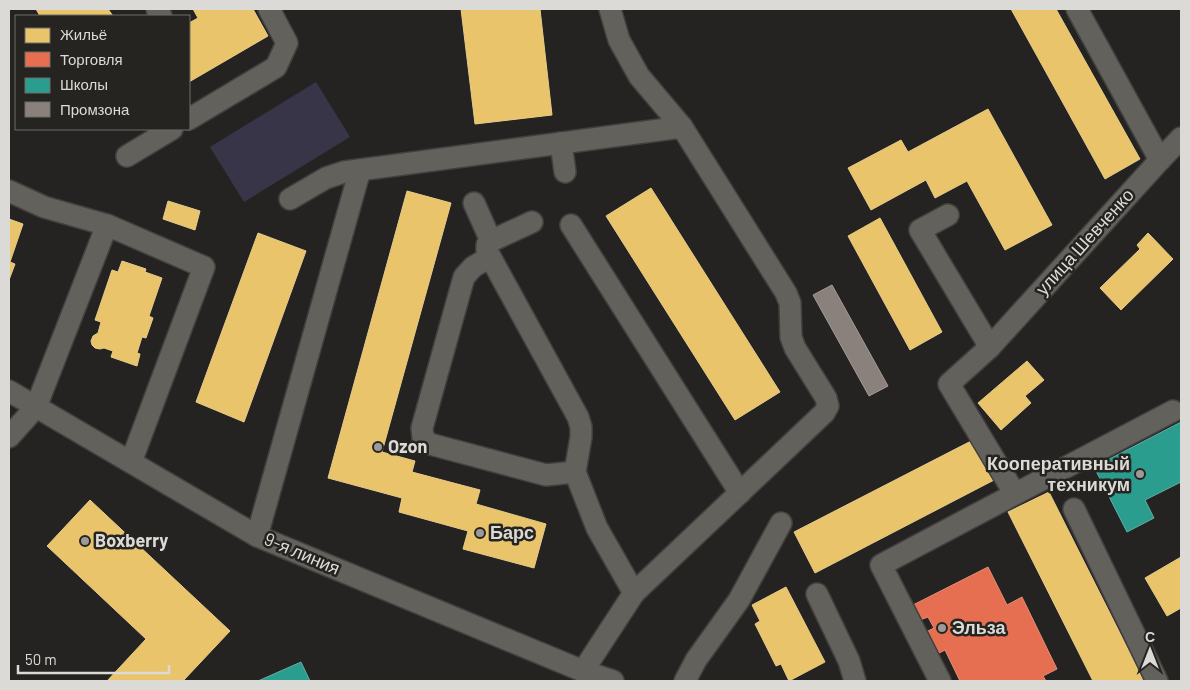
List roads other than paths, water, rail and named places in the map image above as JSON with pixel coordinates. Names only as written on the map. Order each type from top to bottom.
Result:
[{"type":"street","points":[[190,118],[276,66],[287,43],[270,9]]},
{"type":"street","points":[[583,671],[634,593],[824,413],[828,406],[826,398],[790,337],[790,303],[786,293],[682,127],[639,76],[619,40],[610,9]]},
{"type":"street","points":[[1077,9],[1160,160]]},
{"type":"street","points":[[290,199],[335,174],[344,172],[682,127]]},
{"type":"street","points":[[127,156],[170,130]]},
{"type":"street","name":"улица Шевченко","points":[[1015,494],[949,384],[990,347],[1181,138]]},
{"type":"street","points":[[561,143],[565,172]]},
{"type":"street","points":[[257,536],[360,170]]},
{"type":"street","points":[[9,191],[44,208],[107,225],[204,267],[131,462]]},
{"type":"street","points":[[474,203],[491,249],[578,417],[581,437],[575,472],[597,528],[634,593]]},
{"type":"street","points":[[948,215],[920,230],[990,347]]},
{"type":"street","points":[[532,222],[491,249],[464,277],[422,428],[423,438],[430,444],[546,475],[575,472]]},
{"type":"street","points":[[9,437],[36,407],[107,225]]},
{"type":"street","points":[[571,225],[740,493]]},
{"type":"street","name":"9-я линия","points":[[9,391],[257,536],[583,671],[613,681]]},
{"type":"street","points":[[940,681],[881,565],[1173,410]]},
{"type":"street","points":[[1074,509],[1157,681]]},
{"type":"street","points":[[686,681],[696,660],[739,600],[781,523]]},
{"type":"street","points":[[817,594],[849,661],[855,681]]},
{"type":"place","name":"Ozon","points":[[378,447]]},
{"type":"place","name":"Кооперативный техникум","points":[[1140,474]]},
{"type":"place","name":"Барс","points":[[480,533]]},
{"type":"place","name":"Boxberry","points":[[85,541]]},
{"type":"place","name":"Эльза","points":[[942,628]]}]
